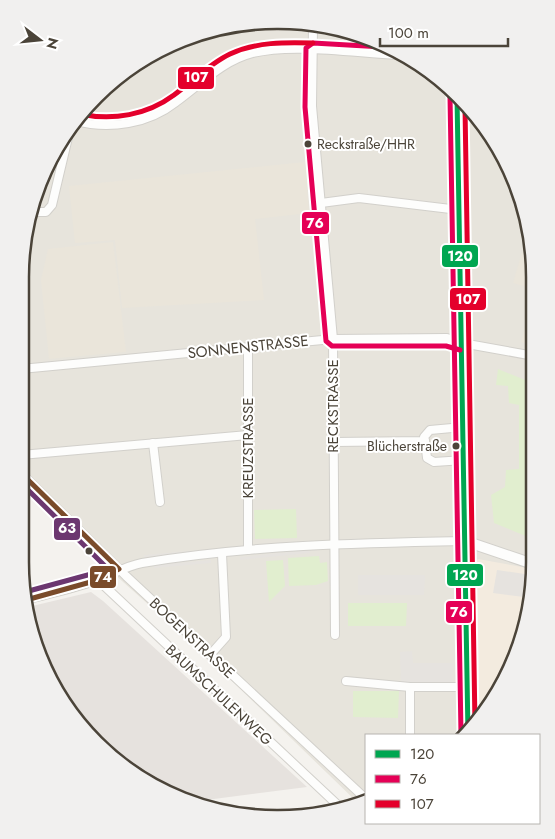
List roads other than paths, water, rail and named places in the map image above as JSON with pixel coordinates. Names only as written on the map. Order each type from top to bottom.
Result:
[{"type":"main road","points":[[457,106],[468,722]]},
{"type":"street","name":"RECKSTRASSE","points":[[313,32],[312,106],[333,339],[335,635]]},
{"type":"street","points":[[83,122],[105,125],[127,123],[145,118],[170,107],[210,74],[242,56],[272,50],[313,50],[389,55]]},
{"type":"street","points":[[37,212],[46,212],[52,205],[66,147]]},
{"type":"street","points":[[321,204],[359,198],[459,210]]},
{"type":"street","name":"SONNENSTRASSE","points":[[29,368],[333,339],[447,338],[462,344],[526,355]]},
{"type":"street","name":"KREUZSTRASSE","points":[[248,347],[248,550]]},
{"type":"street","points":[[463,427],[430,430],[424,437],[427,458],[434,462],[464,460]]},
{"type":"street","points":[[29,454],[248,435]]},
{"type":"street","points":[[334,442],[425,441]]},
{"type":"street","points":[[153,443],[160,502]]},
{"type":"street","name":"BOGENSTRASSE","points":[[29,481],[210,655],[362,795]]},
{"type":"street","points":[[32,598],[98,580],[119,569],[140,564],[248,550],[333,544],[465,541],[526,562]]},
{"type":"street","points":[[210,655],[226,637],[222,554]]},
{"type":"street","name":"BAUMSCHULENWEG","points":[[98,580],[336,803]]},
{"type":"street","points":[[346,681],[410,687],[467,687]]},
{"type":"street","points":[[410,687],[410,734]]},
{"type":"place","name":"Reckstraße/HHR","points":[[308,144]]},
{"type":"place","name":"Blücherstraße","points":[[456,446]]}]
